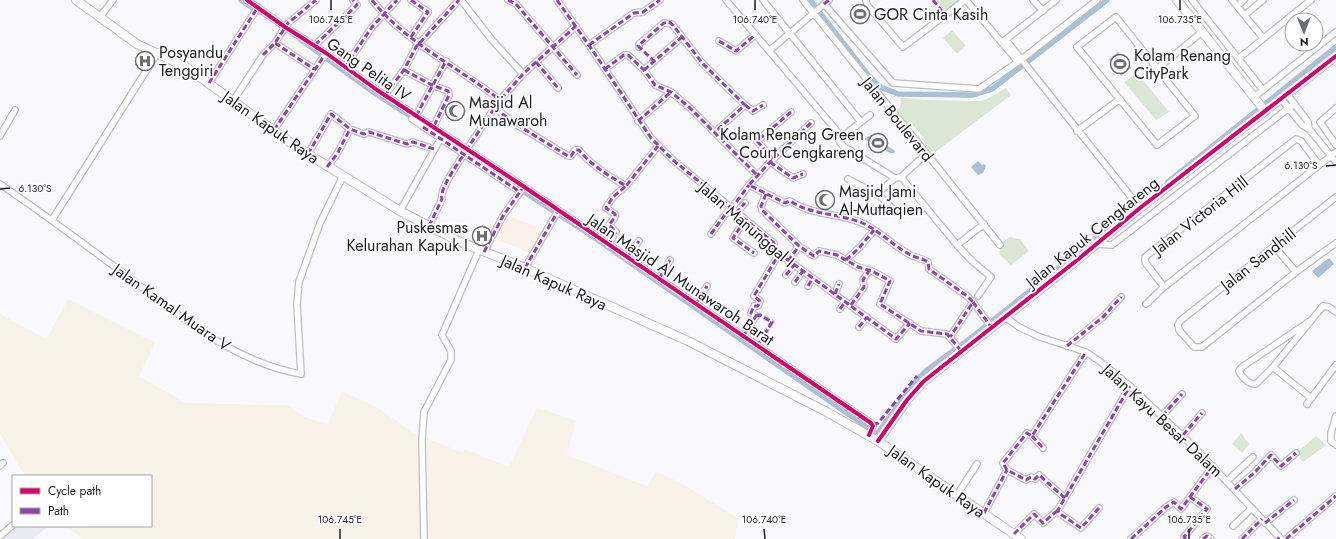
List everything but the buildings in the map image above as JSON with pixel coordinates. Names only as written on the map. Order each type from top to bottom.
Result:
[{"type":"main road","name":"Jalan Kapuk Raya","points":[[76,0],[137,44],[158,52],[186,66],[327,167],[400,211],[481,251],[525,268],[694,344],[870,432],[878,441],[1017,537]]},
{"type":"main road","points":[[1177,0],[1265,110]]},
{"type":"main road","name":"Jalan Kapuk Cengkareng","points":[[878,441],[915,390],[989,325],[1005,317],[1097,244],[1139,208],[1336,56]]},
{"type":"street","points":[[99,18],[114,0]]},
{"type":"street","points":[[233,101],[263,55],[275,43],[284,28],[301,11],[316,0]]},
{"type":"street","points":[[315,45],[357,5],[353,0]]},
{"type":"street","points":[[372,0],[384,15],[410,37],[475,80],[500,100]]},
{"type":"street","points":[[345,67],[372,27],[397,0]]},
{"type":"street","points":[[410,37],[428,12],[411,0]]},
{"type":"street","points":[[385,95],[404,70],[416,47],[421,44],[460,0],[492,40],[523,74]]},
{"type":"street","points":[[508,0],[516,4],[577,75]]},
{"type":"street","name":"Jalan Manunggal I","points":[[557,0],[605,69],[638,122],[658,146],[730,208],[774,243],[772,249],[896,339],[910,323]]},
{"type":"street","points":[[589,45],[634,13],[643,12],[660,0]]},
{"type":"street","points":[[726,0],[842,138]]},
{"type":"street","points":[[763,0],[861,122]]},
{"type":"street","name":"Jalan Boulevard","points":[[802,0],[1000,245]]},
{"type":"street","points":[[866,0],[867,5],[903,47],[966,0],[1029,70],[1139,208]]},
{"type":"street","points":[[1033,0],[1043,11]]},
{"type":"street","points":[[1004,41],[1056,0]]},
{"type":"street","points":[[768,51],[826,3],[893,83],[978,90],[1022,62],[1097,0]]},
{"type":"street","points":[[1193,0],[1263,90]]},
{"type":"street","points":[[1232,0],[1263,38]]},
{"type":"street","points":[[1237,6],[1244,0]]},
{"type":"street","points":[[1244,15],[1263,0]]},
{"type":"street","points":[[1238,59],[1311,0]]},
{"type":"street","name":"Gang Pelita IV","points":[[250,1],[284,28],[315,45],[325,55],[385,95],[414,118],[433,128],[441,136]]},
{"type":"street","points":[[209,83],[258,8]]},
{"type":"street","points":[[1116,17],[1157,69],[1195,116],[1157,145],[1077,47],[1116,17]]},
{"type":"street","points":[[639,47],[639,44],[665,22],[672,24],[703,64],[745,105],[752,111],[763,105]]},
{"type":"street","points":[[429,226],[442,199],[441,196],[444,188],[464,153],[500,100],[523,74],[576,26]]},
{"type":"street","points":[[1157,69],[1202,32]]},
{"type":"street","points":[[1256,99],[1263,90],[1336,32]]},
{"type":"street","points":[[719,40],[736,51],[755,35]]},
{"type":"street","points":[[644,70],[682,37]]},
{"type":"street","points":[[275,43],[282,46],[294,57],[314,69]]},
{"type":"street","points":[[52,220],[158,52]]},
{"type":"street","points":[[605,69],[626,54],[644,70],[655,85],[671,92],[715,132],[757,175]]},
{"type":"street","points":[[274,130],[314,69],[325,55]]},
{"type":"street","points":[[400,211],[441,136],[414,118],[446,61]]},
{"type":"street","points":[[536,62],[558,88]]},
{"type":"street","points":[[404,70],[432,85],[448,91],[449,95],[433,128]]},
{"type":"street","points":[[638,122],[671,92]]},
{"type":"street","points":[[1284,97],[1294,104],[1308,122],[1310,129]]},
{"type":"street","points":[[1284,97],[1288,109],[1302,125],[1310,129],[1334,154],[1336,162]]},
{"type":"street","points":[[1077,131],[1120,99]]},
{"type":"street","points":[[1097,244],[1112,246],[1294,104]]},
{"type":"street","points":[[715,132],[745,105]]},
{"type":"street","points":[[495,108],[514,123],[568,156],[571,156],[575,150],[579,150],[585,157],[606,174],[626,186]]},
{"type":"street","points":[[1336,108],[1320,122],[1336,145]]},
{"type":"street","points":[[0,136],[15,110]]},
{"type":"street","points":[[791,112],[757,141],[772,160],[793,178],[803,174]]},
{"type":"street","points":[[308,154],[331,114],[350,129],[364,134],[369,132],[407,144],[413,142],[434,149]]},
{"type":"street","points":[[870,115],[842,138],[840,142],[843,146],[898,177],[956,244],[972,261],[991,277],[978,296]]},
{"type":"street","points":[[711,234],[757,175],[811,123]]},
{"type":"street","points":[[327,167],[337,154],[350,129]]},
{"type":"street","name":"Jalan Masjid Al Munawaroh Barat","points":[[441,136],[464,153],[636,263],[744,335],[871,423],[870,432]]},
{"type":"street","name":"Jalan Victoria Hill","points":[[1164,287],[1145,262],[1146,257],[1152,252],[1296,139],[1301,141],[1319,165]]},
{"type":"street","points":[[608,245],[616,232],[609,225],[616,217],[615,214],[606,208],[613,196],[626,186],[658,146]]},
{"type":"street","points":[[876,194],[926,154]]},
{"type":"street","points":[[1146,304],[1164,287],[1334,154]]},
{"type":"street","name":"Jalan Kamal Muara V","points":[[0,184],[52,220],[189,322],[221,343],[260,363],[301,374],[297,304],[299,282],[320,223],[343,176]]},
{"type":"street","points":[[848,179],[876,194],[895,211]]},
{"type":"street","points":[[750,185],[785,203],[790,201],[808,211],[842,217],[861,223],[874,230],[910,255],[920,257],[928,262],[929,269],[967,296],[989,325]]},
{"type":"street","points":[[424,539],[422,440],[424,412],[451,360],[451,351],[442,335],[481,251],[521,190]]},
{"type":"street","points":[[766,194],[761,206],[762,210],[799,246],[814,256],[819,251],[826,254],[837,255],[890,281],[880,304],[921,331],[947,334],[961,351]]},
{"type":"street","name":"Jalan Sandhill","points":[[1296,272],[1202,348],[1194,347],[1179,330],[1178,325],[1180,321],[1336,197]]},
{"type":"street","points":[[736,213],[746,202]]},
{"type":"street","points":[[525,268],[557,212]]},
{"type":"street","points":[[745,220],[733,238],[754,253]]},
{"type":"street","points":[[956,244],[984,224]]},
{"type":"street","points":[[846,260],[860,247],[874,230]]},
{"type":"street","points":[[628,258],[639,241]]},
{"type":"street","points":[[1274,246],[1296,272],[1336,242]]},
{"type":"street","points":[[788,261],[799,246]]},
{"type":"street","points":[[636,263],[642,254]]},
{"type":"street","points":[[744,335],[756,316],[751,313],[754,306],[758,306],[760,300],[754,296],[779,254]]},
{"type":"street","points":[[659,279],[670,260]]},
{"type":"street","points":[[786,275],[794,265]]},
{"type":"street","points":[[795,282],[803,271]]},
{"type":"street","points":[[851,305],[864,287],[863,280],[869,271]]},
{"type":"street","points":[[808,286],[813,278]]},
{"type":"street","points":[[835,294],[840,284]]},
{"type":"street","points":[[696,304],[707,286]]},
{"type":"street","points":[[1067,346],[1103,317],[1121,297]]},
{"type":"street","points":[[840,309],[845,302]]},
{"type":"street","points":[[950,337],[972,302]]},
{"type":"street","points":[[1310,322],[1242,367],[1240,373],[1254,385],[1273,367],[1310,322],[1323,306],[1329,307],[1336,312]]},
{"type":"street","points":[[859,327],[867,317]]},
{"type":"street","name":"Jalan Kayu Besar Dalam","points":[[1005,317],[1018,327],[1086,352],[1130,386],[1213,466],[1279,538]]},
{"type":"street","points":[[1032,436],[1086,352]]},
{"type":"street","points":[[1307,404],[1336,365]]},
{"type":"street","points":[[1273,367],[1311,398]]},
{"type":"street","points":[[1017,537],[1034,514],[1043,523],[1058,510],[1130,386]]},
{"type":"street","points":[[1162,416],[1182,394]]},
{"type":"street","points":[[1182,435],[1202,413]]},
{"type":"street","points":[[1336,416],[1331,441],[1336,445]]},
{"type":"street","points":[[1043,448],[1032,436],[1027,433],[1003,463],[1007,470],[1026,480],[1031,477],[1035,479],[1039,475],[1064,498]]},
{"type":"street","points":[[1235,489],[1254,473],[1271,455],[1281,466],[1296,453]]},
{"type":"street","points":[[1227,481],[1253,457]]},
{"type":"street","points":[[957,495],[977,464]]},
{"type":"street","points":[[1130,539],[1166,507],[1174,502],[1181,509],[1213,466]]},
{"type":"street","points":[[984,513],[1007,470]]},
{"type":"street","points":[[1186,539],[1184,537],[1207,509],[1190,496]]},
{"type":"street","points":[[1286,539],[1336,496]]},
{"type":"street","points":[[1242,539],[1263,521],[1294,500]]},
{"type":"street","points":[[1058,510],[1058,512],[1081,528],[1099,508]]},
{"type":"street","points":[[1233,526],[1252,508]]},
{"type":"street","points":[[0,536],[12,526]]},
{"type":"street","points":[[1203,539],[1207,536],[1211,539]]},
{"type":"shaded area","points":[[507,215],[542,229],[532,254],[495,239]]},
{"type":"shaded area","points":[[68,299],[155,343],[139,376],[186,403],[287,405],[304,417],[328,424],[342,391],[380,409],[412,432],[463,453],[465,449],[509,467],[537,407],[576,421],[567,455],[647,486],[656,471],[683,484],[738,518],[735,539],[84,539],[66,527],[152,527],[152,475],[24,475],[0,434],[0,314],[46,339]]},
{"type":"shaded area","points":[[17,527],[48,527],[32,539],[0,539]]},
{"type":"green space","points":[[936,0],[960,0],[945,12]]},
{"type":"green space","points":[[952,30],[966,46],[957,54],[943,38]]},
{"type":"green space","points":[[1137,73],[1169,112],[1156,120],[1124,82]]},
{"type":"green space","points":[[1006,88],[1011,95],[934,153],[923,143],[925,139],[913,125],[909,127],[894,109],[900,108],[901,98],[980,101],[987,99]]},
{"type":"green space","points":[[1010,237],[1020,239],[1029,251],[1011,265],[999,254],[1002,242]]},
{"type":"green space","points":[[1241,433],[1249,444],[1242,453],[1232,444]]},
{"type":"green space","points":[[1316,436],[1326,445],[1303,462],[1299,458],[1301,456],[1298,452]]},
{"type":"water","name":"Kolam Renang CityPark","points":[[1118,52],[1131,68],[1121,76],[1109,59]]},
{"type":"water","name":"Kolam Renang Green Court Cengkareng","points":[[871,135],[895,151],[894,153],[890,153],[864,139]]},
{"type":"water","points":[[978,161],[982,165],[984,164],[986,166],[983,173],[978,175],[971,167]]},
{"type":"water","points":[[1329,258],[1334,264],[1318,278],[1312,271]]},
{"type":"waterway","points":[[241,0],[259,12]]},
{"type":"waterway","points":[[810,0],[868,75],[880,87],[898,94],[972,95],[992,89],[1107,0]]},
{"type":"waterway","points":[[300,39],[376,94],[418,121]]},
{"type":"waterway","points":[[1168,182],[1336,47]]},
{"type":"waterway","points":[[518,188],[592,236],[877,434],[917,380],[927,370],[971,338],[1115,223]]},
{"type":"tunnel","points":[[756,316],[760,315],[772,322],[758,345]]},
{"type":"marked path","points":[[263,55],[275,43],[288,23],[316,0]]},
{"type":"marked path","points":[[315,45],[357,5],[353,0]]},
{"type":"marked path","points":[[372,0],[400,29],[416,42],[500,100]]},
{"type":"marked path","points":[[345,67],[372,27],[397,0]]},
{"type":"marked path","points":[[411,0],[428,12],[411,37]]},
{"type":"marked path","points":[[385,95],[404,70],[416,47],[459,0]]},
{"type":"marked path","points":[[508,0],[516,4],[577,75]]},
{"type":"marked path","points":[[557,0],[651,138],[673,160],[774,243],[773,249],[896,339],[910,323]]},
{"type":"marked path","points":[[589,45],[634,13],[643,12],[660,0]]},
{"type":"marked path","points":[[824,4],[829,0]]},
{"type":"marked path","points":[[933,0],[945,15]]},
{"type":"marked path","points":[[209,83],[258,7]]},
{"type":"marked path","points":[[655,62],[638,46],[664,23],[669,22],[673,25],[703,64],[745,105],[715,132]]},
{"type":"marked path","points":[[465,148],[467,149],[500,100],[523,74],[576,26]]},
{"type":"marked path","points":[[719,41],[736,51],[755,35]]},
{"type":"marked path","points":[[644,70],[682,37]]},
{"type":"marked path","points":[[275,43],[314,69]]},
{"type":"marked path","points":[[274,130],[326,53]]},
{"type":"marked path","points":[[605,69],[624,55],[628,55],[644,70],[655,85],[671,92],[690,108],[757,175]]},
{"type":"marked path","points":[[416,116],[446,61]]},
{"type":"marked path","points":[[536,62],[558,88]]},
{"type":"marked path","points":[[404,70],[432,85],[448,91],[449,95],[433,128]]},
{"type":"marked path","points":[[638,121],[671,92]]},
{"type":"marked path","points":[[745,105],[753,111],[763,105]]},
{"type":"marked path","points":[[495,108],[514,123],[568,156],[571,156],[575,150],[579,150],[595,165],[626,186],[658,146]]},
{"type":"marked path","points":[[773,159],[757,141],[791,112]]},
{"type":"marked path","points":[[308,154],[331,114],[350,129],[364,134],[369,132],[407,144],[413,142],[434,149]]},
{"type":"marked path","points":[[811,123],[770,162],[749,185],[785,203],[790,201],[807,209],[851,219],[867,225],[911,255],[928,262],[929,269],[967,296],[973,302],[950,337]]},
{"type":"marked path","points":[[423,127],[520,192]]},
{"type":"marked path","points":[[327,167],[337,154],[350,129]]},
{"type":"marked path","points":[[429,226],[442,199],[443,189],[464,154]]},
{"type":"marked path","points":[[770,162],[793,178],[803,174]]},
{"type":"marked path","points":[[731,209],[749,185]]},
{"type":"marked path","points":[[608,245],[616,232],[609,225],[615,217],[615,214],[606,208],[613,197],[626,186]]},
{"type":"marked path","points":[[484,252],[503,216],[522,189]]},
{"type":"marked path","points":[[766,194],[761,206],[762,210],[799,246],[814,256],[819,251],[837,255],[858,267],[872,271],[890,281],[880,304],[921,331],[947,334],[962,352]]},
{"type":"marked path","points":[[736,213],[745,203]]},
{"type":"marked path","points":[[711,234],[730,208]]},
{"type":"marked path","points":[[525,268],[558,211]]},
{"type":"marked path","points":[[745,220],[733,238],[754,253]]},
{"type":"marked path","points":[[846,260],[860,247],[874,230]]},
{"type":"marked path","points":[[627,258],[639,241]]},
{"type":"marked path","points":[[788,261],[799,246]]},
{"type":"marked path","points":[[636,263],[642,254]]},
{"type":"marked path","points":[[744,335],[756,316],[751,313],[754,306],[758,306],[760,301],[754,296],[779,254]]},
{"type":"marked path","points":[[659,279],[670,260]]},
{"type":"marked path","points":[[786,275],[794,265]]},
{"type":"marked path","points":[[795,282],[803,271]]},
{"type":"marked path","points":[[851,305],[864,287],[863,280],[869,271]]},
{"type":"marked path","points":[[808,286],[813,278]]},
{"type":"marked path","points":[[835,294],[839,284]]},
{"type":"marked path","points":[[696,304],[707,286]]},
{"type":"marked path","points":[[1067,346],[1103,317],[1121,297]]},
{"type":"marked path","points":[[840,309],[845,302]]},
{"type":"marked path","points":[[973,302],[991,327]]},
{"type":"marked path","points":[[756,316],[760,315],[772,322],[758,345]]},
{"type":"marked path","points":[[859,327],[867,317]]},
{"type":"marked path","points":[[1065,498],[1039,475],[1035,479],[1031,477],[1026,480],[1007,470],[1003,463],[1027,433],[1032,436],[1086,352]]},
{"type":"marked path","points":[[873,425],[878,423],[917,376]]},
{"type":"marked path","points":[[1099,508],[1081,528],[1059,513],[1058,510],[1130,386]]},
{"type":"marked path","points":[[1162,416],[1182,394]]},
{"type":"marked path","points":[[1183,435],[1202,413]]},
{"type":"marked path","points":[[1032,436],[1043,448]]},
{"type":"marked path","points":[[1235,489],[1254,473],[1271,455],[1281,466],[1296,453]]},
{"type":"marked path","points":[[1131,539],[1166,507],[1174,502],[1181,509],[1213,466]]},
{"type":"marked path","points":[[984,513],[1007,470]]},
{"type":"marked path","points":[[1286,539],[1336,496]]},
{"type":"marked path","points":[[1186,539],[1184,537],[1207,509],[1190,497]]},
{"type":"marked path","points":[[1265,523],[1294,500]]},
{"type":"marked path","points":[[1014,534],[1034,514],[1043,523],[1058,510]]},
{"type":"marked path","points":[[1242,539],[1262,519]]},
{"type":"marked path","points":[[1203,539],[1207,536],[1211,539]]},
{"type":"cycle path","points":[[247,0],[285,27],[326,53],[377,90],[523,186],[871,423],[873,426],[869,435]]},
{"type":"cycle path","points":[[878,441],[907,400],[924,381],[1076,261],[1140,208],[1336,56]]},
{"type":"place","name":"GOR Cinta Kasih","points":[[860,14]]},
{"type":"place","name":"Posyandu Tenggiri","points":[[145,61]]},
{"type":"place","name":"Kolam Renang CityPark","points":[[1120,64]]},
{"type":"place","name":"Masjid Al Munawaroh","points":[[455,111]]},
{"type":"place","name":"Kolam Renang Green Court Cengkareng","points":[[878,143]]},
{"type":"place","name":"Masjid Jami Al-Muttaqien","points":[[825,200]]},
{"type":"place","name":"Puskesmas Kelurahan Kapuk I","points":[[482,236]]}]
